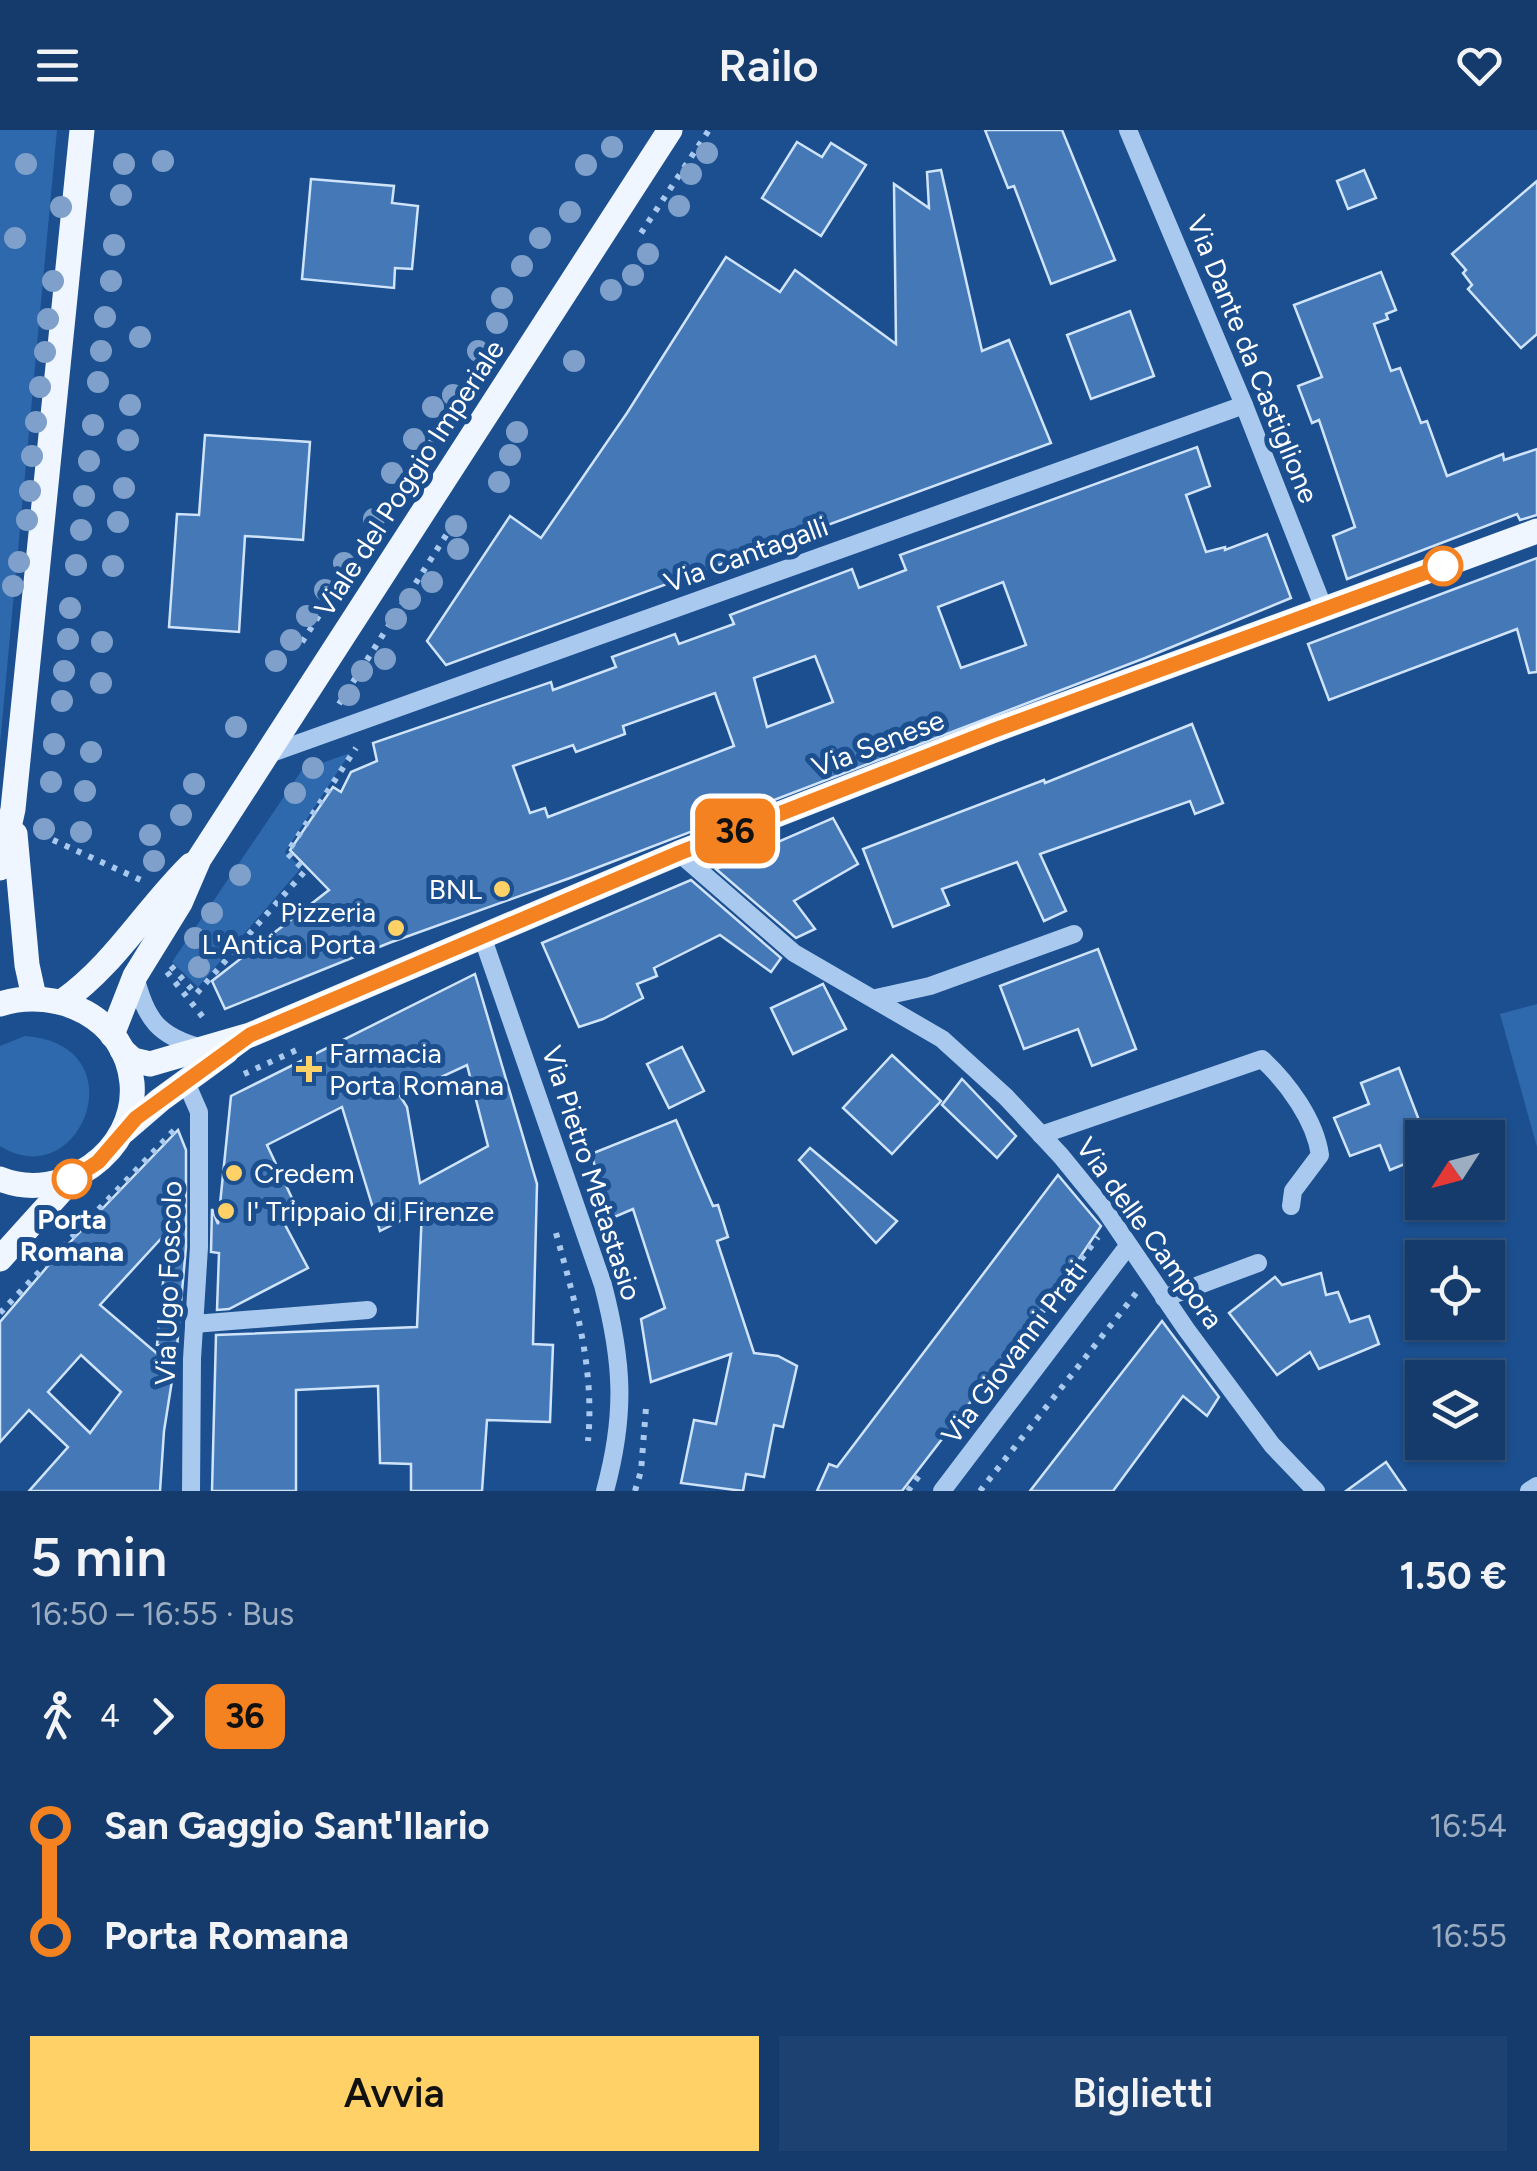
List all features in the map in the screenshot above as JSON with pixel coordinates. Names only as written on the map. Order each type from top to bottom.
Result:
[{"type":"main road","points":[[0,868],[13,809],[82,130]]},
{"type":"main road","name":"Viale del Poggio Imperiale","points":[[117,1043],[135,976],[180,903],[199,859],[670,130]]},
{"type":"main road","name":"Via Senese","points":[[117,1043],[133,1060],[150,1064],[250,1035],[679,853],[992,731],[1537,532]]},
{"type":"main road","points":[[13,809],[26,965],[34,997]]},
{"type":"main road","name":"Viale del Poggio Imperiale","points":[[63,1001],[113,957],[164,893],[199,859]]},
{"type":"main road","points":[[0,1004],[34,997],[63,1001],[94,1017],[117,1043],[132,1086],[130,1108],[117,1139]]},
{"type":"main road","name":"Via Senese","points":[[0,1258],[72,1179],[98,1162],[136,1118],[250,1035]]},
{"type":"main road","points":[[0,1179],[28,1186],[72,1179]]},
{"type":"street","name":"Via Dante da Castiglione","points":[[1128,130],[1244,405],[1324,609]]},
{"type":"street","name":"Via Cantagalli","points":[[266,755],[1244,405]]},
{"type":"street","name":"Via delle Campora","points":[[679,853],[794,953],[876,998],[942,1039],[969,1061],[1041,1135],[1104,1210],[1272,1444],[1316,1491]]},
{"type":"street","points":[[876,998],[930,986],[1074,934]]},
{"type":"street","name":"Via Pietro Metastasio","points":[[482,936],[604,1285],[614,1326],[621,1418],[605,1491]]},
{"type":"street","points":[[135,976],[146,1010],[164,1034],[207,1049]]},
{"type":"street","points":[[1041,1135],[1262,1059],[1276,1073],[1317,1134],[1320,1155],[1294,1191],[1291,1206]]},
{"type":"street","name":"Via Ugo Foscolo","points":[[185,1080],[199,1112],[191,1491]]},
{"type":"street","name":"Via Giovanni Prati","points":[[942,1491],[1128,1246]]},
{"type":"street","points":[[1161,1293],[1258,1264]]},
{"type":"street","points":[[194,1324],[368,1310]]},
{"type":"street","points":[[1529,1491],[1537,1486]]},
{"type":"path","points":[[205,1021],[165,964],[196,994],[305,871],[287,853],[359,744]]},
{"type":"path","points":[[53,840],[149,884]]},
{"type":"path","points":[[0,1313],[178,1126]]},
{"type":"path","points":[[978,1398],[1107,1226]]},
{"type":"path","points":[[556,1231],[588,1360],[592,1406],[588,1442]]},
{"type":"path","points":[[980,1491],[1136,1292],[1161,1293]]},
{"type":"path","points":[[908,1491],[932,1460]]},
{"type":"shaded area","points":[[0,130],[57,130],[0,744]]},
{"type":"shaded area","points":[[350,753],[285,852],[301,868],[198,987],[172,962],[302,770]]},
{"type":"shaded area","points":[[1537,1004],[1537,1147],[1500,1014]]},
{"type":"shaded area","points":[[25,1036],[60,1045],[81,1064],[89,1088],[86,1113],[74,1136],[54,1151],[29,1156],[0,1146],[0,1046]]},
{"type":"building","points":[[985,130],[1062,130],[1115,260],[1051,284],[1014,186],[1008,188]]},
{"type":"building","points":[[797,142],[822,157],[831,143],[866,165],[821,236],[762,198]]},
{"type":"building","points":[[941,170],[982,351],[1009,340],[1051,443],[446,665],[427,641],[510,516],[541,538],[627,413],[726,257],[780,292],[795,270],[896,344],[894,184],[929,208],[927,172]]},
{"type":"building","points":[[1364,170],[1376,198],[1348,209],[1337,181]]},
{"type":"building","points":[[311,179],[394,186],[392,203],[418,206],[412,269],[395,268],[394,288],[302,279]]},
{"type":"building","points":[[1537,181],[1537,334],[1521,348],[1468,289],[1472,285],[1463,273],[1466,270],[1452,254]]},
{"type":"building","points":[[1381,272],[1396,310],[1386,314],[1388,319],[1374,324],[1391,371],[1400,368],[1421,423],[1427,421],[1447,476],[1503,454],[1504,460],[1537,449],[1537,515],[1520,520],[1517,514],[1347,579],[1333,536],[1355,527],[1319,420],[1312,423],[1298,386],[1322,377],[1294,305]]},
{"type":"building","points":[[1130,311],[1154,376],[1091,399],[1067,335]]},
{"type":"building","points":[[205,435],[310,442],[303,540],[245,536],[239,632],[169,627],[177,514],[199,515]]},
{"type":"building","points":[[1197,447],[1210,486],[1186,495],[1206,552],[1225,550],[1267,534],[1291,598],[1145,658],[570,878],[389,943],[225,1009],[212,981],[329,890],[290,850],[333,787],[341,792],[351,772],[377,761],[373,743],[551,682],[553,690],[616,667],[612,657],[675,634],[679,644],[734,624],[730,615],[852,569],[859,588],[906,570],[900,555]],"holes":[[[1003,582],[1026,645],[961,668],[938,607]],[[815,656],[833,702],[767,727],[754,678]],[[715,693],[734,746],[548,817],[545,808],[530,813],[513,766],[573,745],[576,752],[625,734],[623,726]]]},
{"type":"building","points":[[1537,558],[1537,672],[1529,673],[1517,629],[1329,700],[1308,644]]},
{"type":"building","points":[[1192,724],[1223,803],[1195,814],[1190,801],[1040,854],[1066,911],[1044,921],[1017,862],[942,889],[949,905],[893,927],[863,849]]},
{"type":"building","points":[[833,818],[858,864],[794,901],[815,929],[796,938],[716,869]]},
{"type":"building","points":[[691,880],[781,958],[771,972],[720,935],[654,968],[657,976],[637,984],[643,998],[579,1027],[542,943]]},
{"type":"building","points":[[1098,949],[1136,1049],[1092,1066],[1078,1029],[1024,1049],[1000,986]]},
{"type":"building","points":[[475,974],[537,1184],[533,1344],[553,1345],[550,1422],[487,1420],[482,1491],[411,1491],[411,1464],[380,1463],[378,1386],[296,1390],[296,1491],[212,1491],[216,1335],[417,1327],[422,1210],[380,1231],[342,1107],[267,1145],[298,1211],[282,1219],[308,1268],[229,1309],[217,1310],[219,1253],[211,1252],[212,1209],[218,1224],[231,1096]],"holes":[[[467,1065],[488,1146],[420,1183],[407,1107],[400,1096]]]},
{"type":"building","points":[[823,984],[846,1029],[793,1054],[771,1008]]},
{"type":"building","points":[[682,1047],[704,1091],[669,1108],[647,1064]]},
{"type":"building","points":[[892,1055],[941,1101],[892,1154],[843,1108]]},
{"type":"building","points":[[1399,1068],[1419,1120],[1405,1120],[1405,1164],[1390,1170],[1380,1145],[1350,1156],[1334,1118],[1369,1104],[1361,1083]]},
{"type":"building","points":[[962,1079],[1016,1136],[997,1158],[942,1105]]},
{"type":"building","points":[[676,1120],[713,1206],[718,1205],[728,1237],[717,1241],[754,1353],[778,1356],[797,1366],[783,1427],[774,1425],[764,1477],[746,1474],[743,1491],[681,1483],[694,1420],[716,1424],[731,1354],[651,1382],[641,1319],[665,1308],[633,1209],[612,1218],[591,1154]]},
{"type":"building","points":[[178,1130],[186,1150],[186,1247],[177,1347],[157,1345],[168,1231],[100,1305],[174,1368],[160,1491],[29,1491],[68,1447],[29,1410],[0,1442],[0,1322],[53,1260]],"holes":[[[81,1355],[121,1392],[90,1433],[48,1392]]]},
{"type":"building","points":[[810,1148],[897,1221],[876,1243],[799,1160]]},
{"type":"building","points":[[1058,1175],[1101,1226],[1066,1278],[902,1491],[817,1491],[829,1464],[837,1467]]},
{"type":"building","points":[[1321,1273],[1326,1295],[1338,1292],[1350,1322],[1369,1316],[1379,1344],[1319,1369],[1310,1352],[1277,1375],[1229,1313],[1275,1277],[1282,1285]]},
{"type":"building","points":[[1162,1321],[1219,1397],[1207,1416],[1183,1396],[1113,1491],[1030,1491]]},
{"type":"building","points":[[1386,1462],[1406,1491],[1346,1491]]},
{"type":"bus line","name":"36","points":[[72,1179],[98,1162],[136,1118],[250,1035],[679,853],[992,731],[1443,566]]},
{"type":"place","name":"BNL","points":[[502,889]]},
{"type":"place","name":"Pizzeria L'Antica Porta","points":[[396,928]]},
{"type":"place","name":"Farmacia Porta Romana","points":[[309,1069]]},
{"type":"place","name":"Credem","points":[[234,1173]]},
{"type":"place","name":"Porta Romana","points":[[72,1179]]},
{"type":"place","name":"I' Trippaio di Firenze","points":[[226,1211]]}]
